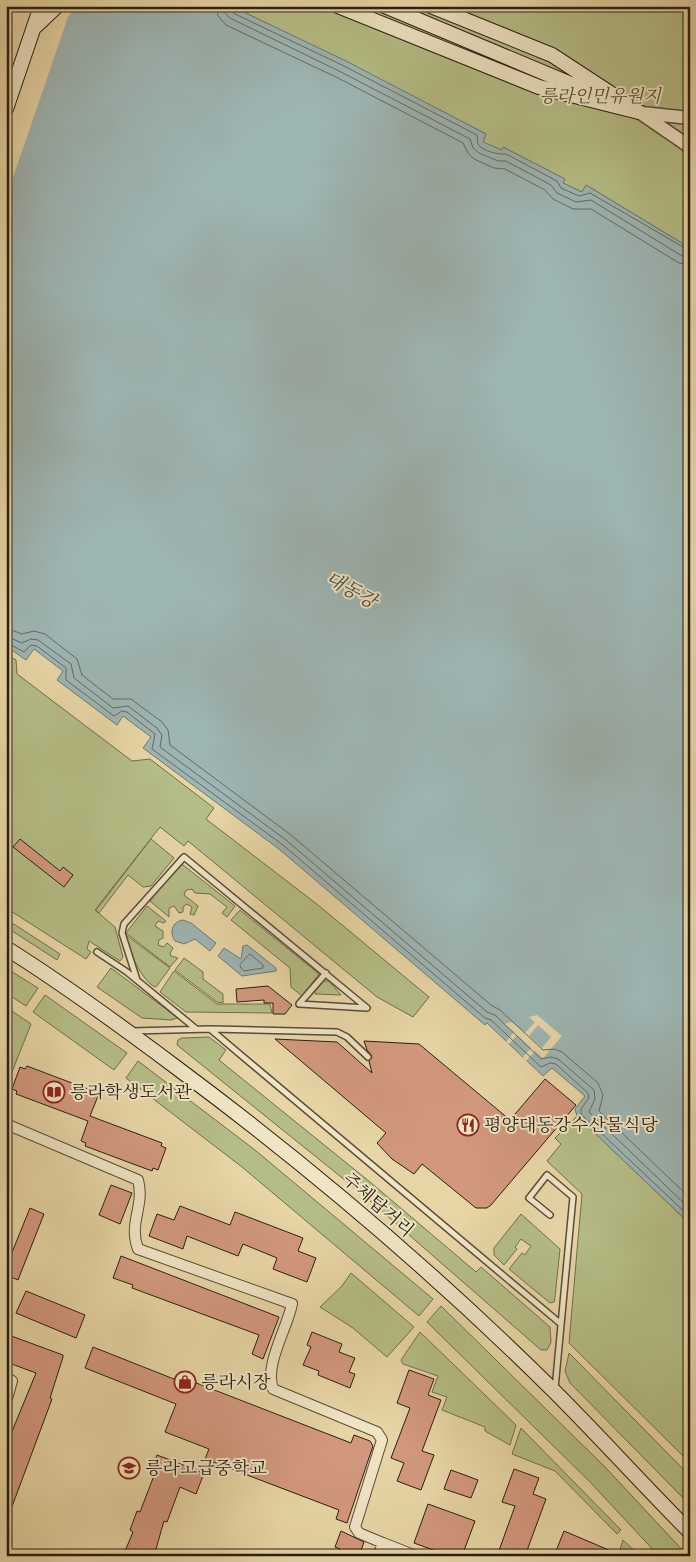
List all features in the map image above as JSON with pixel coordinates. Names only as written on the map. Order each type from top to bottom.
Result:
[{"type":"main road","points":[[6,109],[41,6]]},
{"type":"main road","points":[[34,28],[57,6]]},
{"type":"main road","points":[[338,6],[539,87],[639,112]]},
{"type":"main road","points":[[384,6],[639,112]]},
{"type":"main road","points":[[435,8],[552,56],[639,112]]},
{"type":"main road","name":"주체탑거리","points":[[10,952],[127,1031],[244,1118],[353,1207],[474,1315],[555,1392],[690,1532]]},
{"type":"street","points":[[639,112],[690,118]]},
{"type":"street","points":[[639,112],[690,146]]},
{"type":"street","points":[[6,1124],[138,1180],[142,1193],[133,1236],[138,1249],[292,1304],[270,1369],[270,1380],[273,1389],[377,1432],[382,1440],[381,1450],[355,1527],[359,1533],[416,1556]]},
{"type":"street","points":[[6,1377],[12,1381],[6,1402]]},
{"type":"street","points":[[378,1556],[383,1543]]},
{"type":"lane","points":[[137,980],[122,933],[124,924],[184,857],[326,973],[367,1008],[300,1004],[326,973]]},
{"type":"lane","points":[[97,952],[137,980],[195,1028]]},
{"type":"lane","points":[[127,1031],[195,1028],[337,1032],[347,1037],[368,1057]]},
{"type":"lane","points":[[210,1029],[561,1324]]},
{"type":"lane","points":[[550,1215],[529,1198],[547,1175],[573,1196],[555,1392]]},
{"type":"green space","name":"릉라인민유원지","points":[[231,6],[690,6],[690,248],[586,185],[582,192],[562,183],[564,179],[503,147],[502,151],[482,142],[486,134],[346,62]]},
{"type":"green space","points":[[6,654],[16,660],[17,674],[132,761],[150,759],[214,808],[206,819],[318,905],[429,997],[413,1017],[377,997],[188,841],[184,846],[160,827],[95,910],[115,927],[123,957],[120,961],[89,941],[87,949],[91,952],[86,959],[6,908]]},
{"type":"green space","points":[[151,839],[174,858],[151,886],[143,887],[128,875],[99,913],[96,910]]},
{"type":"green space","points":[[183,865],[235,906],[227,917],[222,913],[227,907],[210,894],[195,893],[192,889],[186,890],[184,895],[198,906],[194,915],[190,914],[192,907],[187,904],[183,907],[183,912],[179,913],[174,906],[169,908],[169,917],[150,901],[178,866]]},
{"type":"green space","points":[[147,906],[166,921],[164,923],[158,921],[155,926],[163,931],[163,938],[159,940],[158,945],[164,947],[167,943],[173,948],[170,953],[171,956],[178,958],[170,967],[126,933]]},
{"type":"green space","points":[[240,910],[319,974],[302,996],[291,987],[290,968],[231,920]]},
{"type":"green space","points":[[6,919],[60,954],[57,960],[6,927]]},
{"type":"green space","points":[[126,935],[170,968],[156,987],[141,973]]},
{"type":"green space","points":[[184,958],[203,972],[203,979],[223,994],[223,1003],[217,1002],[175,970]]},
{"type":"green space","points":[[6,968],[38,988],[26,1006],[6,993]]},
{"type":"green space","points":[[111,968],[177,1018],[171,1020],[142,1018],[97,987]]},
{"type":"green space","points":[[174,971],[217,1004],[270,1004],[272,1013],[186,1012],[160,992]]},
{"type":"green space","points":[[324,981],[329,981],[341,995],[315,994],[315,991]]},
{"type":"green space","points":[[45,995],[127,1053],[114,1070],[33,1012]]},
{"type":"green space","points":[[6,1007],[31,1024],[10,1077],[6,1076]]},
{"type":"green space","points":[[209,1037],[226,1050],[219,1060],[370,1182],[476,1272],[481,1267],[550,1327],[551,1342],[547,1350],[541,1350],[361,1193],[177,1045],[178,1040],[182,1038]]},
{"type":"green space","points":[[138,1061],[255,1150],[433,1299],[419,1316],[242,1167],[126,1078]]},
{"type":"green space","points":[[577,1116],[690,1224],[690,1463],[569,1343],[582,1194],[547,1161],[561,1144],[555,1138]]},
{"type":"green space","points":[[521,1214],[560,1249],[554,1302],[550,1303],[509,1269],[522,1253],[525,1255],[531,1246],[521,1239],[515,1247],[517,1249],[504,1265],[494,1255],[494,1248]]},
{"type":"green space","points":[[351,1273],[414,1327],[387,1357],[353,1328],[320,1307],[342,1286]]},
{"type":"green space","points":[[441,1306],[605,1467],[688,1556],[659,1556],[590,1482],[427,1322]]},
{"type":"green space","points":[[420,1332],[516,1425],[510,1445],[485,1431],[485,1427],[442,1410],[447,1397],[432,1392],[438,1376],[403,1364],[401,1360]]},
{"type":"green space","points":[[569,1353],[690,1476],[690,1505],[570,1383],[565,1371]]},
{"type":"green space","points":[[521,1428],[621,1530],[617,1534],[555,1471],[512,1454]]},
{"type":"green space","points":[[623,1540],[640,1556],[618,1556]]},
{"type":"water","name":"대동강","points":[[6,6],[231,6],[346,61],[486,134],[483,142],[502,150],[503,147],[565,179],[563,183],[582,192],[586,185],[690,248],[690,1224],[577,1116],[575,1109],[585,1096],[552,1068],[543,1076],[487,1023],[485,1025],[279,849],[143,748],[151,737],[123,716],[117,725],[57,680],[63,671],[34,649],[26,660],[6,646]]},
{"type":"water","points":[[183,920],[191,923],[216,943],[210,951],[195,939],[184,944],[175,941],[172,934],[174,925]]},
{"type":"water","points":[[247,945],[276,968],[276,971],[242,976],[218,956],[224,948],[241,959],[243,946]]},
{"type":"pier","points":[[11,6],[76,6],[68,17],[6,198],[6,20]]},
{"type":"pier","points":[[537,1015],[562,1036],[543,1058],[535,1051],[526,1061],[523,1057],[531,1048],[517,1035],[509,1044],[506,1042],[514,1032],[504,1024],[512,1022],[525,1033],[535,1022],[529,1017]],"holes":[[[538,1025],[551,1037],[542,1048],[529,1036]]]},
{"type":"building","points":[[20,839],[60,871],[63,867],[73,875],[64,887],[13,847]]},
{"type":"building","points":[[268,986],[292,1005],[285,1014],[273,1014],[273,1003],[264,1003],[264,1000],[237,1002],[236,989]]},
{"type":"building","name":"평양대동강수산물식당","points":[[275,1039],[337,1042],[372,1073],[369,1061],[372,1056],[367,1050],[364,1041],[419,1044],[510,1120],[545,1079],[576,1105],[491,1205],[487,1208],[476,1208],[422,1164],[414,1174],[392,1159],[377,1143],[386,1133]]},
{"type":"building","points":[[27,1066],[93,1091],[92,1094],[98,1096],[90,1116],[162,1143],[161,1146],[166,1148],[158,1170],[153,1168],[152,1171],[85,1146],[86,1143],[81,1141],[88,1121],[16,1094],[17,1091],[12,1089],[20,1067],[25,1069]]},
{"type":"building","points":[[111,1185],[132,1193],[120,1224],[99,1215]]},
{"type":"building","points":[[180,1206],[230,1225],[235,1212],[303,1238],[298,1251],[316,1258],[307,1282],[273,1269],[277,1258],[243,1244],[238,1256],[187,1236],[183,1249],[149,1236],[157,1214],[174,1220]]},
{"type":"building","points":[[30,1208],[44,1214],[18,1280],[6,1275],[6,1267]]},
{"type":"building","points":[[121,1256],[279,1317],[263,1359],[252,1354],[259,1335],[132,1288],[133,1285],[113,1278]]},
{"type":"building","points":[[26,1291],[85,1315],[76,1338],[16,1313]]},
{"type":"building","points":[[312,1332],[342,1344],[339,1352],[355,1358],[349,1372],[355,1374],[350,1388],[318,1375],[319,1371],[303,1365],[311,1347],[307,1345]]},
{"type":"building","points":[[6,1334],[63,1355],[50,1398],[52,1399],[7,1520],[6,1446],[36,1373],[9,1363],[6,1360]]},
{"type":"building","points":[[93,1347],[184,1383],[186,1379],[351,1443],[354,1435],[370,1441],[373,1446],[347,1523],[336,1519],[339,1510],[205,1459],[209,1449],[165,1432],[176,1404],[85,1368]]},
{"type":"building","points":[[409,1370],[434,1379],[428,1395],[441,1400],[422,1451],[434,1455],[421,1490],[397,1481],[404,1463],[391,1458],[410,1408],[397,1403]]},
{"type":"building","points":[[157,1455],[204,1473],[196,1494],[180,1487],[167,1522],[164,1521],[154,1556],[123,1556],[133,1532],[130,1530],[137,1511],[140,1512],[155,1473],[151,1471]]},
{"type":"building","points":[[514,1469],[539,1478],[533,1494],[546,1499],[525,1556],[497,1556],[515,1506],[502,1502]]},
{"type":"building","points":[[451,1470],[478,1480],[471,1498],[444,1489]]},
{"type":"building","points":[[428,1504],[475,1521],[462,1556],[450,1556],[414,1543]]},
{"type":"building","points":[[341,1531],[364,1542],[359,1556],[337,1556],[340,1549],[335,1547]]},
{"type":"building","points":[[564,1531],[623,1556],[554,1556]]},
{"type":"place","name":"릉라학생도서관","points":[[54,1092]]},
{"type":"place","name":"평양대동강수산물식당","points":[[468,1125]]},
{"type":"place","name":"릉라시장","points":[[185,1382]]},
{"type":"place","name":"릉라고급중학교","points":[[129,1468]]}]
